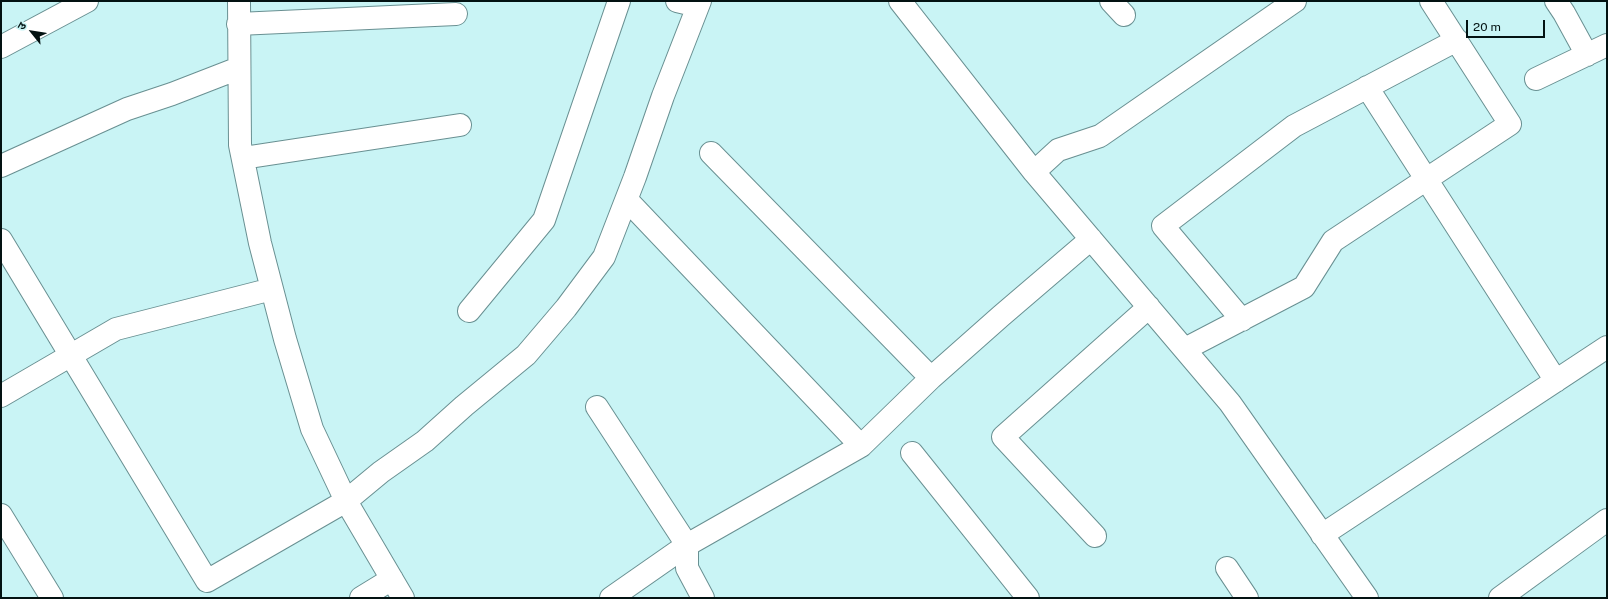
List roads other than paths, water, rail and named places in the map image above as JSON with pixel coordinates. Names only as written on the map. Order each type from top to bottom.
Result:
[{"type":"street","points":[[1,48],[87,1]]},
{"type":"street","points":[[239,1],[240,145],[260,243],[272,289],[312,429],[346,501],[403,598]]},
{"type":"street","points":[[469,311],[544,220],[583,102],[619,1]]},
{"type":"street","points":[[900,1],[1034,172],[1230,402],[1367,598]]},
{"type":"street","points":[[1034,172],[1058,150],[1100,136],[1295,1]]},
{"type":"street","points":[[1185,349],[1304,287],[1333,241],[1510,124],[1431,1]]},
{"type":"street","points":[[1556,1],[1587,55]]},
{"type":"street","points":[[1,240],[207,581],[346,501],[381,472],[425,441],[464,406],[526,355],[566,308],[604,257],[627,200],[691,3]]},
{"type":"street","points":[[238,24],[456,14]]},
{"type":"street","points":[[1242,320],[1163,226],[1294,126],[1457,40]]},
{"type":"street","points":[[1536,79],[1607,46]]},
{"type":"street","points":[[1,166],[127,108],[172,94],[239,68]]},
{"type":"street","points":[[1367,87],[1556,381]]},
{"type":"street","points":[[243,158],[460,125]]},
{"type":"street","points":[[711,153],[931,378]]},
{"type":"street","points":[[627,200],[861,446]]},
{"type":"street","points":[[611,598],[688,545],[861,446],[931,378],[1091,239]]},
{"type":"street","points":[[1,396],[116,329],[272,289]]},
{"type":"street","points":[[1095,536],[1003,437],[1149,307]]},
{"type":"street","points":[[1322,534],[1607,347]]},
{"type":"street","points":[[597,407],[688,545],[687,568],[703,598]]},
{"type":"street","points":[[912,454],[1028,598]]},
{"type":"street","points":[[1,515],[52,598]]},
{"type":"street","points":[[1500,598],[1607,520]]},
{"type":"street","points":[[1227,568],[1247,598]]},
{"type":"street","points":[[361,598],[392,579]]}]
